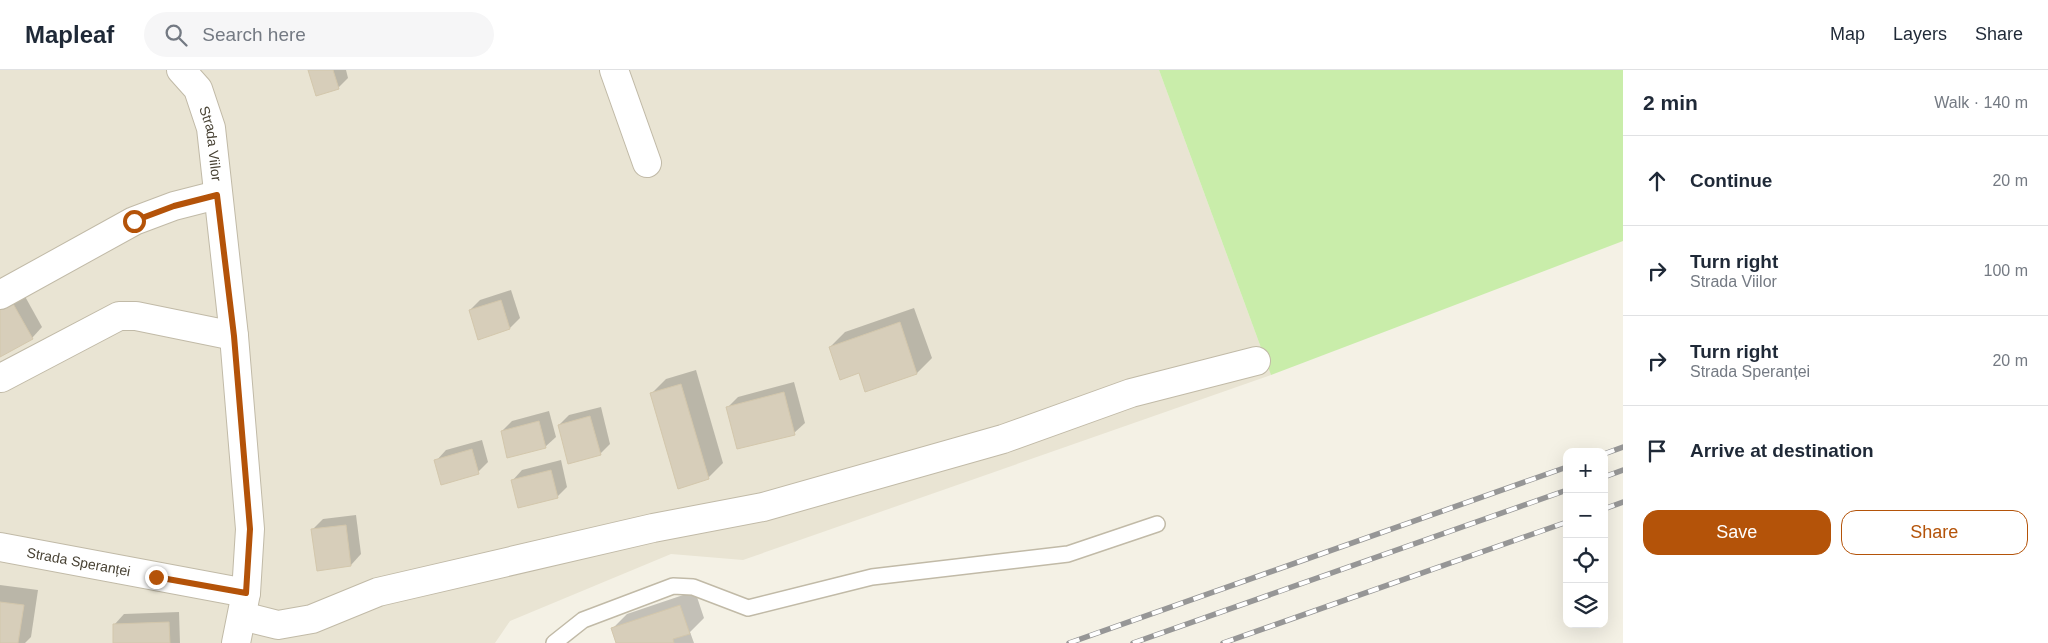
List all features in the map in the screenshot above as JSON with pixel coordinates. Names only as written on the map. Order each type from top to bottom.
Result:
[{"type":"street","name":"Strada Viilor","points":[[181,70],[198,89],[211,128],[234,336],[250,529],[244,604],[236,643]]},
{"type":"street","points":[[614,70],[647,163]]},
{"type":"street","points":[[0,295],[134,221],[174,206],[217,195]]},
{"type":"street","points":[[1,378],[119,316],[136,316],[234,336]]},
{"type":"street","name":"Strada Speranței","points":[[0,547],[244,604],[278,625],[312,619],[378,592],[653,528],[763,507],[1003,439],[1131,394],[1256,361]]},
{"type":"lane","points":[[554,643],[583,620],[673,586],[692,587],[748,608],[872,577],[1068,554],[1157,524]]},
{"type":"shaded area","points":[[0,70],[1159,70],[1271,375],[743,560],[671,554],[510,621],[495,643],[0,643]]},
{"type":"green space","points":[[1159,70],[1623,70],[1623,241],[1271,375]]},
{"type":"building","points":[[308,70],[333,70],[339,89],[316,96]]},
{"type":"building","points":[[11,300],[33,339],[0,357],[0,306]]},
{"type":"building","points":[[501,300],[510,329],[478,340],[469,310]]},
{"type":"building","points":[[900,322],[917,374],[865,392],[859,373],[840,380],[829,347]]},
{"type":"building","points":[[681,384],[709,479],[678,489],[650,393]]},
{"type":"building","points":[[784,392],[795,435],[737,449],[726,407]]},
{"type":"building","points":[[590,416],[601,455],[568,464],[558,425]]},
{"type":"building","points":[[539,421],[546,448],[507,458],[501,431]]},
{"type":"building","points":[[472,449],[479,474],[441,485],[434,460]]},
{"type":"building","points":[[551,470],[558,498],[518,508],[511,480]]},
{"type":"building","points":[[346,525],[351,566],[317,571],[311,529]]},
{"type":"building","points":[[0,602],[24,605],[18,643],[0,643]]},
{"type":"building","points":[[680,605],[690,634],[673,639],[674,643],[616,643],[611,628]]},
{"type":"building","points":[[169,622],[170,643],[113,643],[113,624]]},
{"type":"railway","points":[[1608,453],[1623,447]]},
{"type":"railway","points":[[1069,643],[1563,468]]},
{"type":"railway","points":[[1608,476],[1623,470]]},
{"type":"railway","points":[[1133,643],[1563,491]]},
{"type":"railway","points":[[1608,508],[1623,502]]},
{"type":"railway","points":[[1223,643],[1563,523]]},
{"type":"route","points":[[134,221],[174,206],[217,195],[234,336],[250,529],[246,593],[156,577]]}]
